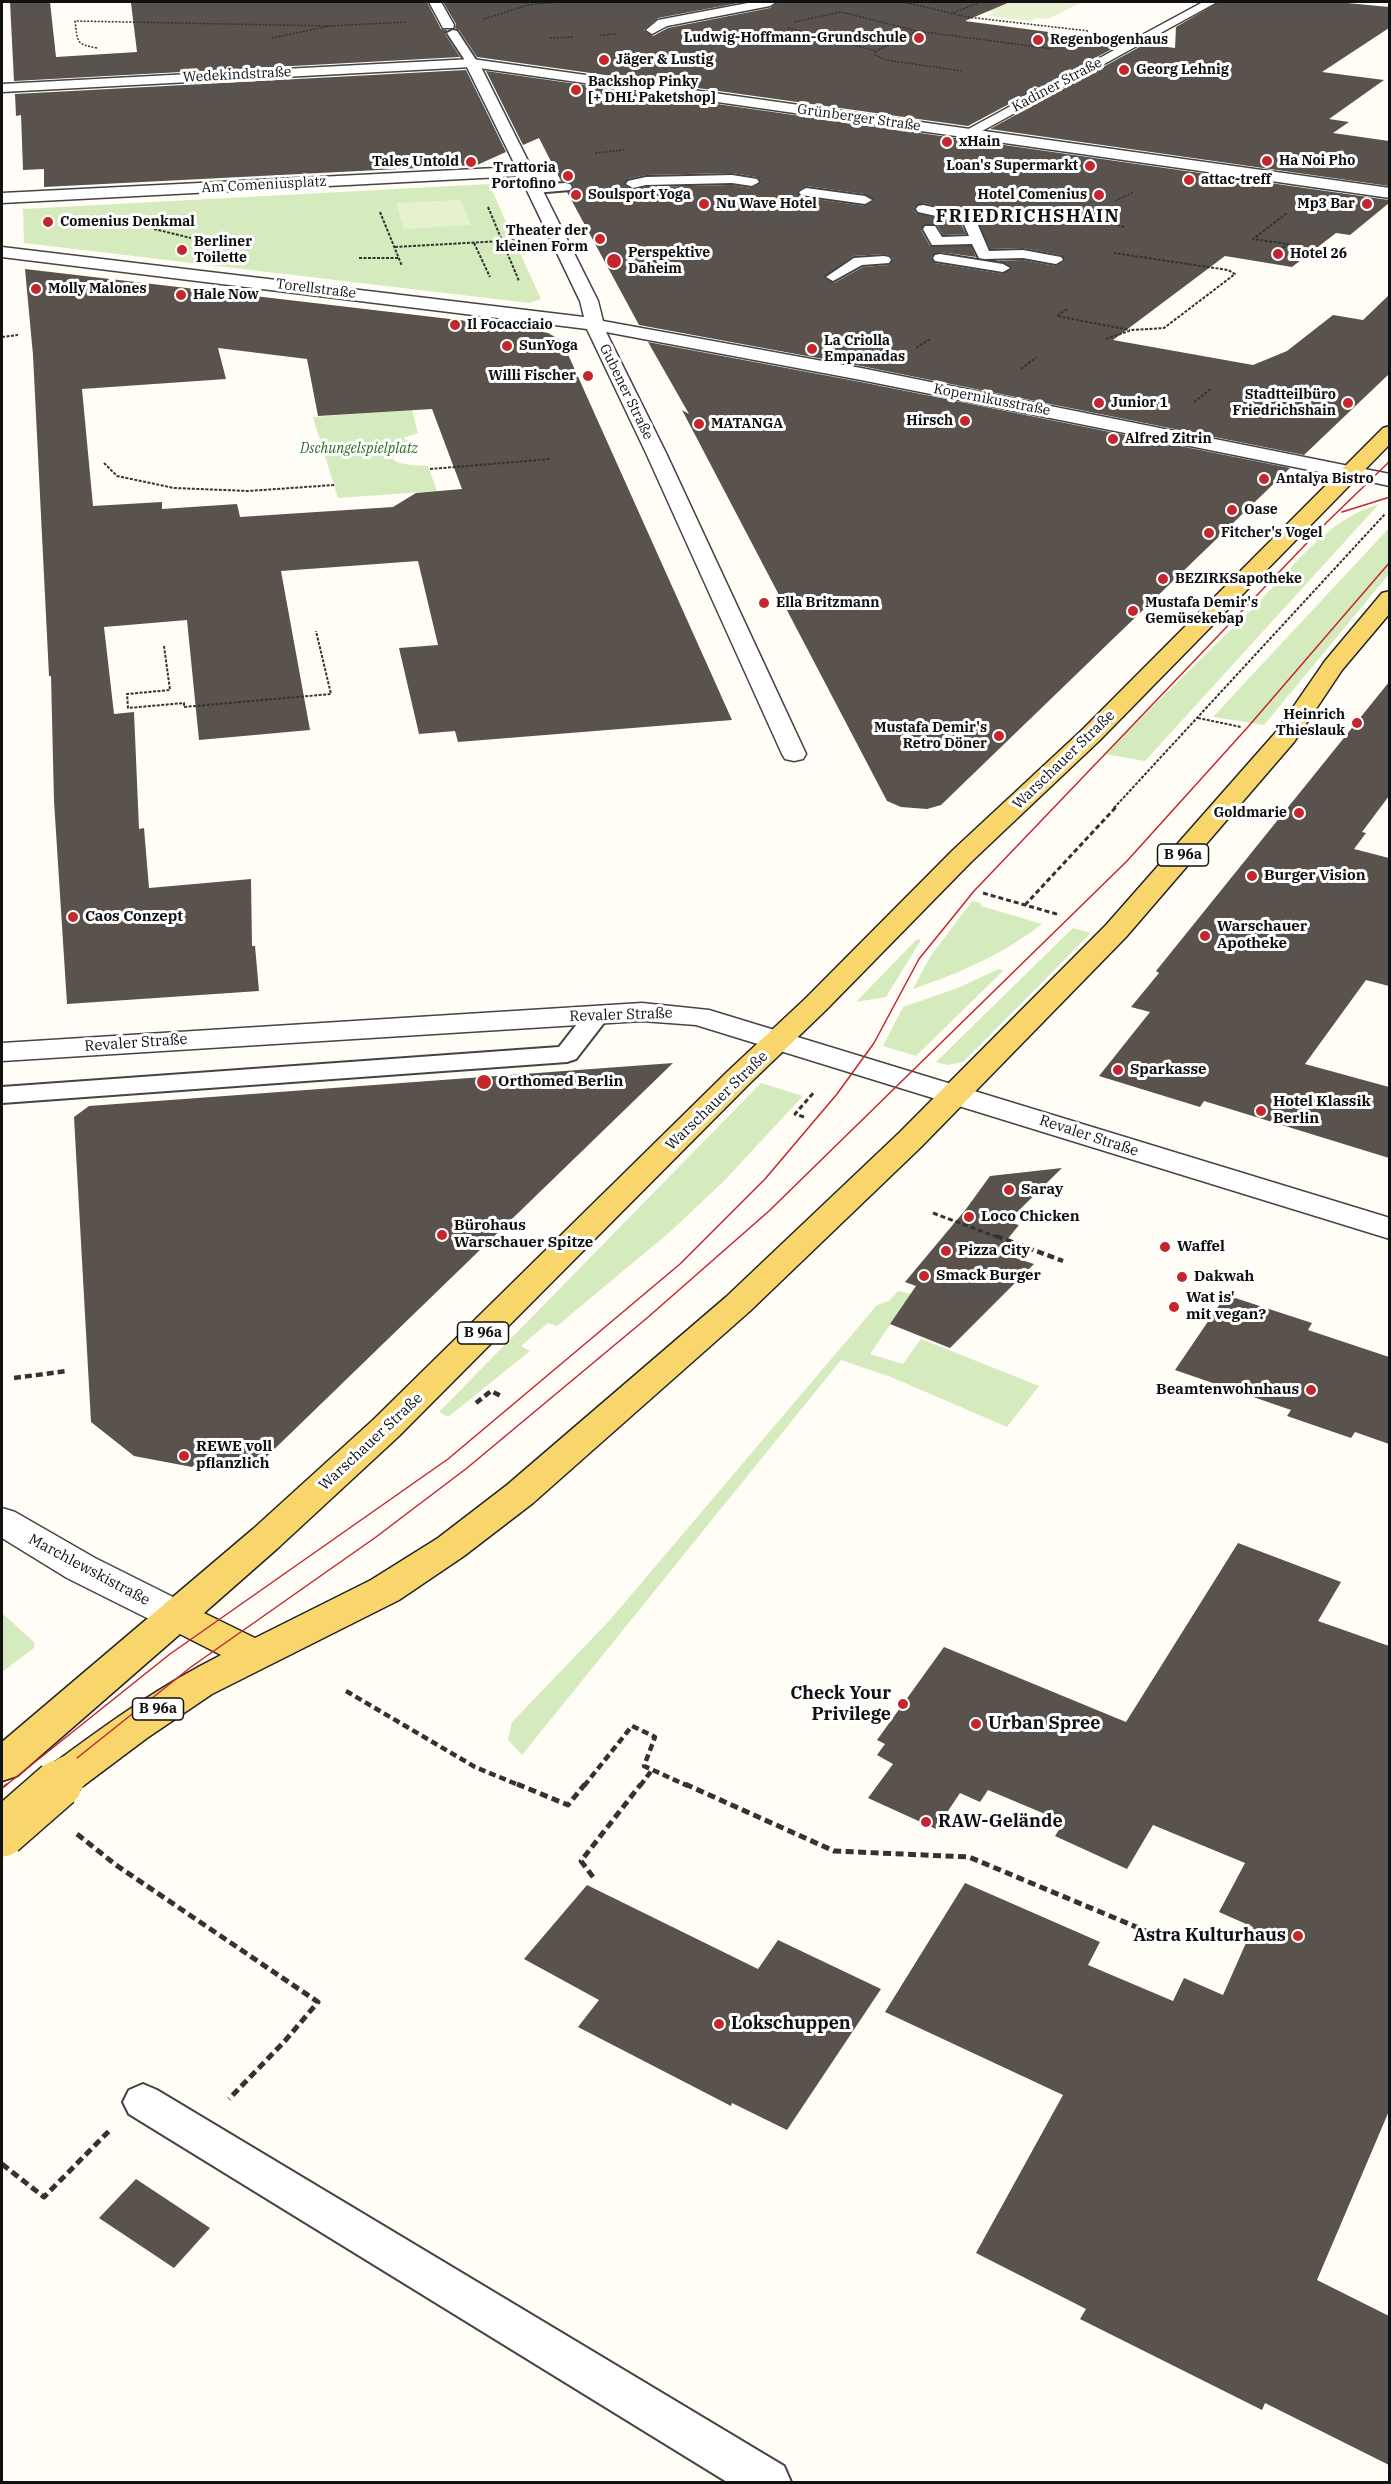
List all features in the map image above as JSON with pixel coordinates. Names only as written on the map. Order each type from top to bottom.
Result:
[{"type":"main road","name":"Warschauer Straße","points":[[12,1756],[177,1616],[386,1428],[780,1039],[949,868],[1084,742],[1389,432]]},
{"type":"main road","name":"B 96a","points":[[2,1833],[68,1775],[167,1703],[255,1654],[385,1590],[451,1547],[520,1494],[738,1304],[956,1094],[1116,931],[1285,737],[1333,666],[1389,598]]},
{"type":"main road","points":[[177,1616],[255,1654]]},
{"type":"street","name":"Gubener Straße","points":[[435,2],[451,29]]},
{"type":"street","points":[[652,30],[663,23],[770,2]]},
{"type":"street","name":"Kadiner Straße","points":[[968,133],[1211,2]]},
{"type":"street","name":"Gubener Straße","points":[[472,63],[589,301],[602,345],[656,453],[794,754]]},
{"type":"street","name":"Grünberger Straße","points":[[472,63],[1389,193]]},
{"type":"street","name":"Wedekindstraße","points":[[2,88],[472,63]]},
{"type":"street","name":"Am Comeniusplatz","points":[[2,198],[526,171]]},
{"type":"street","name":"Torellstraße","points":[[2,252],[461,306],[594,324]]},
{"type":"street","name":"Kopernikusstraße","points":[[594,324],[1389,480]]},
{"type":"street","name":"Revaler Straße","points":[[2,1052],[597,1015],[666,1012],[699,1016],[780,1039],[1389,1229]]},
{"type":"street","name":"Marchlewskistraße","points":[[2,1521],[81,1568],[177,1616]]},
{"type":"lane","name":"Gubener Straße","points":[[451,29],[472,63]]},
{"type":"lane","points":[[633,184],[646,181],[732,179],[752,182]]},
{"type":"lane","points":[[535,189],[565,187]]},
{"type":"lane","points":[[806,192],[865,200]]},
{"type":"lane","points":[[923,209],[969,219],[979,240],[978,259]]},
{"type":"lane","points":[[930,229],[937,242],[979,240]]},
{"type":"lane","points":[[940,258],[978,259],[1023,254],[1056,260]]},
{"type":"lane","points":[[978,259],[1018,271]]},
{"type":"lane","points":[[833,277],[859,261],[884,260]]},
{"type":"lane","points":[[2,1095],[567,1054],[597,1015]]},
{"type":"lane","points":[[143,2102],[768,2482]]},
{"type":"path","points":[[484,19],[495,19],[506,11],[528,5],[556,2]]},
{"type":"path","points":[[903,2],[952,13],[1089,31],[1080,36]]},
{"type":"path","points":[[952,13],[980,2]]},
{"type":"path","points":[[787,23],[841,12],[917,31],[1056,49]]},
{"type":"path","points":[[798,17],[808,19]]},
{"type":"path","points":[[97,48],[81,45],[78,42],[75,21],[329,26],[417,22]]},
{"type":"path","points":[[272,38],[329,26]]},
{"type":"path","points":[[788,28],[876,51],[917,31]]},
{"type":"path","points":[[600,35],[616,34]]},
{"type":"path","points":[[876,51],[875,55],[886,60],[961,71]]},
{"type":"path","points":[[595,153],[627,149]]},
{"type":"path","points":[[1115,201],[1135,192]]},
{"type":"path","points":[[376,203],[404,272]]},
{"type":"path","points":[[1283,248],[1288,244],[1253,239],[1294,207]]},
{"type":"path","points":[[1000,213],[1006,210],[1059,219]]},
{"type":"path","points":[[1090,217],[1124,227]]},
{"type":"path","points":[[395,247],[524,240]]},
{"type":"path","points":[[474,243],[490,278],[482,279]]},
{"type":"path","points":[[1067,309],[1057,316],[1132,330],[1164,328],[1235,274],[1228,270],[1114,253]]},
{"type":"path","points":[[1106,339],[1132,330]]},
{"type":"path","points":[[2,337],[18,335]]},
{"type":"path","points":[[915,349],[930,339]]},
{"type":"path","points":[[1021,369],[1037,357]]},
{"type":"path","points":[[1194,402],[1211,389]]},
{"type":"path","points":[[430,469],[550,459]]},
{"type":"path","points":[[104,463],[117,476],[174,488],[248,491],[334,485]]},
{"type":"path","points":[[1025,905],[1389,509]]},
{"type":"path","points":[[164,646],[170,690],[127,694],[128,708],[184,703],[184,707],[331,694],[316,631]]},
{"type":"path","points":[[1198,718],[1236,726]]},
{"type":"path","points":[[983,893],[1060,915]]},
{"type":"path","points":[[804,1117],[795,1114],[817,1088]]},
{"type":"path","points":[[933,1213],[1063,1261]]},
{"type":"path","points":[[14,1378],[67,1371]]},
{"type":"path","points":[[346,1691],[475,1767],[568,1805],[632,1726],[655,1737],[644,1766],[834,1851],[969,1857],[1165,1939]]},
{"type":"path","points":[[593,1877],[581,1861],[652,1770]]},
{"type":"path","points":[[116,1865],[318,2002],[284,2042],[224,2105]]},
{"type":"path","points":[[2,2164],[44,2196],[112,2128],[143,2102]]},
{"type":"green space","points":[[1003,2],[1082,2],[1048,19],[1037,18],[1031,21],[988,16],[993,13],[986,10]]},
{"type":"green space","points":[[489,184],[541,299],[529,303],[24,243],[23,209]]},
{"type":"green space","points":[[461,200],[471,225],[404,229],[396,203]]},
{"type":"green space","name":"Dschungelspielplatz","points":[[412,410],[418,433],[403,438],[415,445],[395,455],[392,459],[405,464],[428,466],[437,491],[338,498],[313,417]]},
{"type":"green space","points":[[1379,504],[1145,761],[1104,754],[1254,607],[1310,547],[1342,522],[1360,511]]},
{"type":"green space","points":[[1389,528],[1389,574],[1264,725],[1213,717]]},
{"type":"green space","points":[[972,901],[981,903],[981,906],[1042,924],[1012,945],[980,962],[913,989],[930,957]]},
{"type":"green space","points":[[1073,928],[1091,933],[963,1062],[947,1065],[936,1062]]},
{"type":"green space","points":[[917,939],[921,940],[886,997],[856,1002]]},
{"type":"green space","points":[[999,969],[1003,971],[916,1056],[883,1046],[903,1007],[955,989]]},
{"type":"green space","points":[[761,1083],[803,1096],[723,1182],[671,1231],[557,1326],[548,1323],[521,1346],[530,1351],[448,1417],[439,1412]]},
{"type":"green space","points":[[898,1291],[911,1294],[870,1354],[903,1364],[921,1339],[1039,1386],[1007,1427],[891,1377],[841,1360],[522,1755],[508,1740],[512,1722],[609,1621],[877,1305],[889,1301]]},
{"type":"green space","points":[[2,1613],[35,1643],[34,1648],[2,1672]]},
{"type":"building","points":[[10,2],[50,2],[56,57],[137,52],[131,3],[427,2],[441,29],[447,30],[445,34],[460,57],[14,81]]},
{"type":"building","points":[[443,2],[744,2],[658,18],[644,30],[653,36],[668,28],[770,8],[778,2],[1010,2],[965,21],[1125,42],[968,126],[477,57],[459,30],[455,28],[456,24]]},
{"type":"building","points":[[1219,2],[1337,2],[1389,7],[1389,28],[1322,72],[1384,80],[1329,119],[1349,122],[1333,133],[1389,141],[1389,186],[990,129],[1145,44],[1175,48],[1176,27]]},
{"type":"building","points":[[466,70],[506,152],[477,165],[44,187],[44,169],[23,170],[21,115],[16,116],[15,94]]},
{"type":"building","points":[[486,71],[1389,200],[1389,203],[1350,235],[1336,233],[1292,267],[1225,256],[1113,340],[1253,365],[1287,351],[1333,315],[1363,320],[1389,295],[1389,374],[1304,455],[861,366],[639,325],[567,192],[572,191],[574,186],[570,182],[561,181],[539,138],[523,145]],"holes":[[[732,173],[757,177],[761,183],[752,188],[732,185],[646,187],[634,190],[624,185],[628,179],[646,175]],[[806,186],[865,194],[874,201],[865,206],[801,197],[797,191]],[[923,203],[974,214],[990,249],[1023,248],[1061,255],[1065,261],[1056,266],[1023,260],[998,261],[1012,267],[1003,274],[935,263],[931,257],[940,252],[976,257],[971,246],[930,246],[921,230],[925,224],[937,225],[943,235],[966,234],[961,224],[916,213],[914,208]],[[884,254],[893,259],[889,265],[863,267],[834,283],[824,278],[853,256]]]},
{"type":"building","points":[[25,269],[518,327],[548,333],[562,341],[732,720],[458,742],[455,731],[419,734],[399,648],[438,645],[418,561],[281,571],[310,730],[199,740],[187,620],[104,627],[114,714],[134,712],[139,829],[144,828],[149,888],[251,879],[252,946],[255,946],[259,991],[67,1004],[54,801],[51,676],[49,676],[33,355]],"holes":[[[218,348],[307,359],[318,416],[432,409],[462,489],[416,493],[393,507],[240,517],[237,504],[162,509],[162,502],[93,506],[82,389],[226,379]]]},
{"type":"building","points":[[648,342],[1290,468],[941,805],[927,809],[901,807],[887,801],[682,410],[689,414]]},
{"type":"building","points":[[1389,682],[1389,796],[1362,832],[1366,833],[1354,849],[1389,858],[1389,986],[1366,980],[1305,1064],[1389,1087],[1389,1158],[1204,1101],[1200,1107],[1099,1076],[1150,1012],[1131,1007],[1159,973],[1156,971]]},
{"type":"building","points":[[673,1063],[260,1463],[217,1469],[194,1465],[192,1467],[134,1456],[91,1422],[74,1117],[89,1106]]},
{"type":"building","points":[[1062,1168],[1007,1222],[1019,1225],[997,1252],[1034,1264],[950,1348],[890,1324],[916,1286],[905,1282],[966,1209],[990,1176]]},
{"type":"building","name":"Beamtenwohnhaus","points":[[1226,1295],[1312,1323],[1308,1330],[1389,1357],[1389,1444],[1355,1432],[1351,1438],[1287,1416],[1291,1410],[1175,1370]]},
{"type":"building","points":[[1238,1543],[1341,1582],[1318,1621],[1389,1646],[1389,2111],[1317,2280],[1389,2316],[1389,2465],[1265,2403],[1262,2410],[1080,2319],[1086,2309],[976,2253],[1063,2095],[885,2012],[965,1883],[1100,1942],[1088,1965],[1173,2001],[1184,1978],[1223,1995],[1253,1927],[1219,1912],[1245,1863],[1153,1825],[1127,1869],[1055,1836],[1064,1822],[988,1790],[980,1802],[960,1793],[936,1829],[868,1798],[893,1764],[877,1755],[885,1744],[877,1740],[944,1647],[1126,1722]]},
{"type":"building","name":"Lokschuppen","points":[[587,1885],[758,1969],[778,1940],[881,1989],[787,2130],[732,2103],[731,2106],[578,2027],[599,2000],[524,1959]]},
{"type":"building","points":[[136,2179],[210,2228],[174,2268],[99,2218]]},
{"type":"tram line","points":[[5,1786],[170,1654],[448,1459],[680,1264],[765,1179],[837,1094],[874,1043],[919,959],[974,891],[1327,522],[1390,461]]},
{"type":"tram line","points":[[1342,512],[1390,497]]},
{"type":"tram line","points":[[42,1786],[191,1667],[376,1537],[467,1468],[647,1318],[769,1211],[1127,861],[1247,728],[1390,562]]},
{"type":"tram line","points":[[2,1788],[7,1784]]},
{"type":"tram line","points":[[2,1820],[44,1784]]},
{"type":"place","name":"Ludwig-Hoffmann-Grundschule","points":[[919,38]]},
{"type":"place","name":"Regenbogenhaus","points":[[1038,40]]},
{"type":"place","name":"Jäger & Lustig","points":[[604,60]]},
{"type":"place","name":"Georg Lehnig","points":[[1124,70]]},
{"type":"place","name":"Backshop Pinky [+ DHL Paketshop]","points":[[576,90]]},
{"type":"place","name":"xHain","points":[[947,142]]},
{"type":"place","name":"Ha Noi Pho","points":[[1267,161]]},
{"type":"place","name":"Tales Untold","points":[[471,162]]},
{"type":"place","name":"Loan's Supermarkt","points":[[1090,166]]},
{"type":"place","name":"Trattoria Portofino","points":[[568,176]]},
{"type":"place","name":"attac-treff","points":[[1189,180]]},
{"type":"place","name":"Soulsport Yoga","points":[[576,195]]},
{"type":"place","name":"Hotel Comenius","points":[[1099,195]]},
{"type":"place","name":"Nu Wave Hotel","points":[[704,204]]},
{"type":"place","name":"Mp3 Bar","points":[[1367,204]]},
{"type":"place","name":"Comenius Denkmal","points":[[48,222]]},
{"type":"place","name":"Theater der kleinen Form","points":[[600,239]]},
{"type":"place","name":"Berliner Toilette","points":[[182,250]]},
{"type":"place","name":"Hotel 26","points":[[1278,254]]},
{"type":"place","name":"Perspektive Daheim","points":[[614,261]]},
{"type":"place","name":"Molly Malones","points":[[36,289]]},
{"type":"place","name":"Hale Now","points":[[181,295]]},
{"type":"place","name":"Il Focacciaio","points":[[455,325]]},
{"type":"place","name":"SunYoga","points":[[507,346]]},
{"type":"place","name":"La Criolla Empanadas","points":[[812,349]]},
{"type":"place","name":"Willi Fischer","points":[[588,376]]},
{"type":"place","name":"Junior 1","points":[[1099,403]]},
{"type":"place","name":"Stadtteilbüro Friedrichshain","points":[[1348,403]]},
{"type":"place","name":"Hirsch","points":[[965,421]]},
{"type":"place","name":"MATANGA","points":[[699,424]]},
{"type":"place","name":"Alfred Zitrin","points":[[1113,439]]},
{"type":"place","name":"Antalya Bistro","points":[[1264,479]]},
{"type":"place","name":"Oase","points":[[1232,510]]},
{"type":"place","name":"Fitcher's Vogel","points":[[1209,533]]},
{"type":"place","name":"BEZIRKSapotheke","points":[[1163,579]]},
{"type":"place","name":"Ella Britzmann","points":[[764,603]]},
{"type":"place","name":"Mustafa Demir's Gemüsekebap","points":[[1133,611]]},
{"type":"place","name":"Heinrich Thieslauk","points":[[1357,723]]},
{"type":"place","name":"Mustafa Demir's Retro Döner","points":[[999,736]]},
{"type":"place","name":"Goldmarie","points":[[1299,813]]},
{"type":"place","name":"Burger Vision","points":[[1252,876]]},
{"type":"place","name":"Caos Conzept","points":[[73,917]]},
{"type":"place","name":"Warschauer Apotheke","points":[[1205,936]]},
{"type":"place","name":"Sparkasse","points":[[1118,1070]]},
{"type":"place","name":"Orthomed Berlin","points":[[484,1082]]},
{"type":"place","name":"Hotel Klassik Berlin","points":[[1261,1111]]},
{"type":"place","name":"Saray","points":[[1009,1190]]},
{"type":"place","name":"Loco Chicken","points":[[969,1217]]},
{"type":"place","name":"Bürohaus Warschauer Spitze","points":[[442,1235]]},
{"type":"place","name":"Waffel","points":[[1165,1247]]},
{"type":"place","name":"Pizza City","points":[[946,1251]]},
{"type":"place","name":"Smack Burger","points":[[924,1276]]},
{"type":"place","name":"Dakwah","points":[[1182,1277]]},
{"type":"place","name":"Wat is' mit vegan?","points":[[1174,1307]]},
{"type":"place","name":"Beamtenwohnhaus","points":[[1311,1390]]},
{"type":"place","name":"REWE voll pflanzlich","points":[[184,1456]]},
{"type":"place","name":"Check Your Privilege","points":[[903,1704]]},
{"type":"place","name":"Urban Spree","points":[[976,1724]]},
{"type":"place","name":"RAW-Gelände","points":[[926,1822]]},
{"type":"place","name":"Astra Kulturhaus","points":[[1298,1936]]},
{"type":"place","name":"Lokschuppen","points":[[719,2024]]},
{"type":"district","name":"FRIEDRICHSHAIN","points":[[1028,217]]}]
